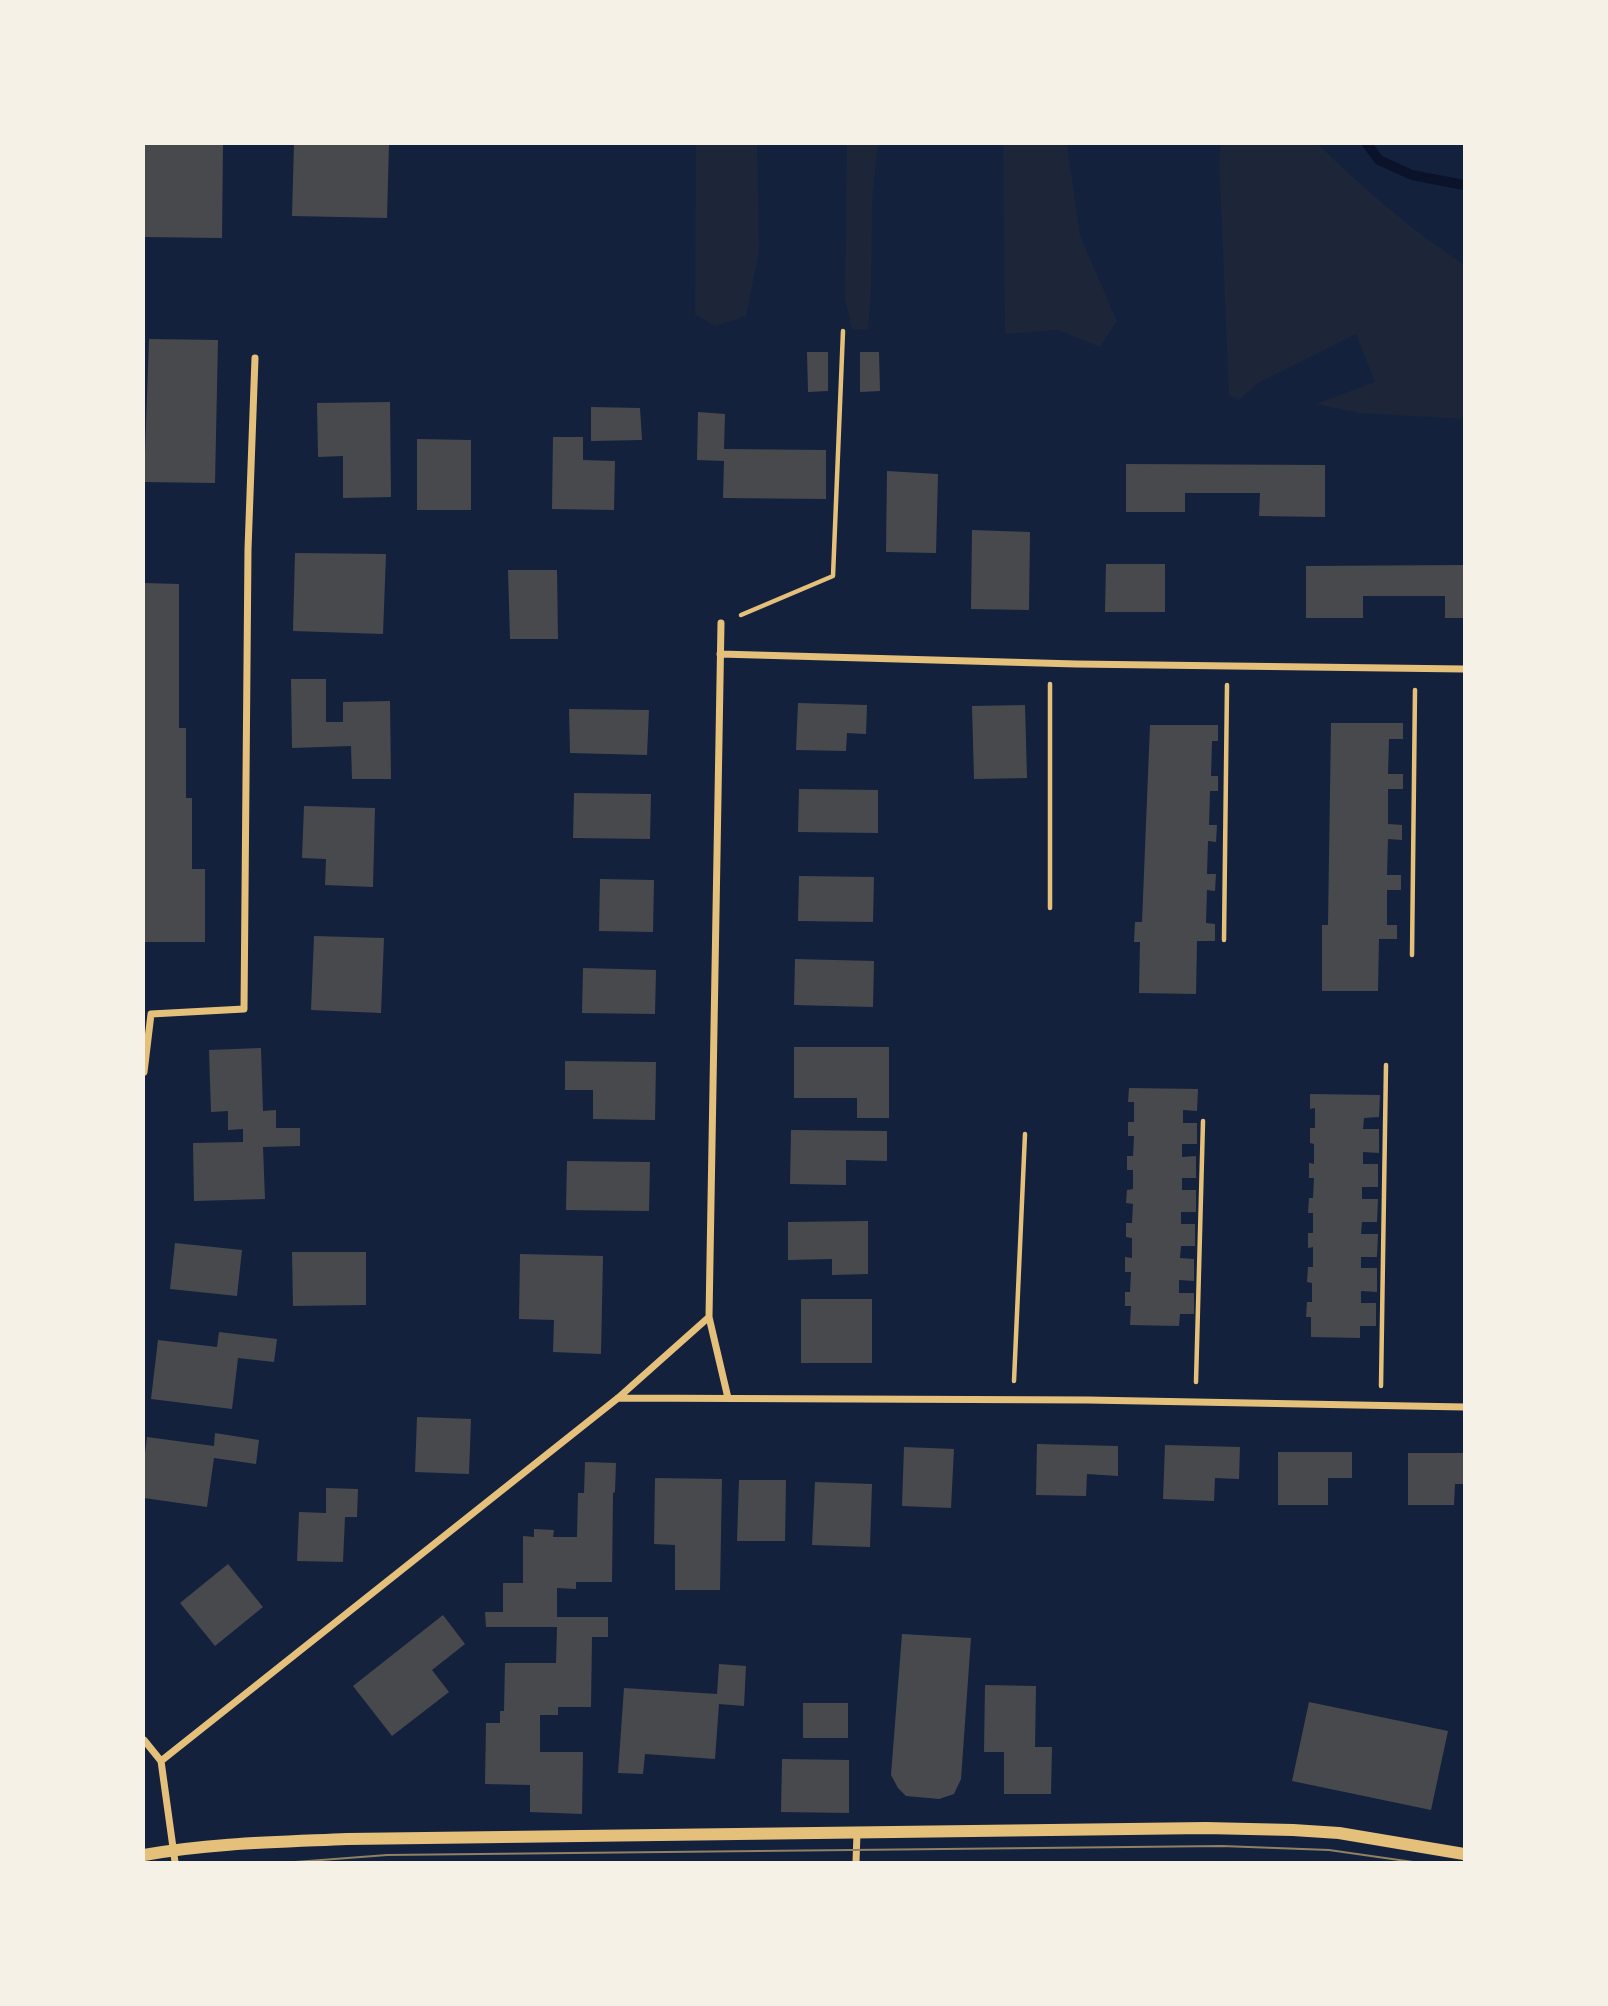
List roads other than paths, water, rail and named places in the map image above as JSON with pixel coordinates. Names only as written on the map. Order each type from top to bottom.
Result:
[{"type":"street","points":[[144,1072],[151,1014],[244,1009],[248,550],[255,358]]},
{"type":"street","points":[[720,623],[709,1317],[728,1398]]},
{"type":"street","points":[[720,654],[1076,664],[1465,669]]},
{"type":"street","points":[[161,1761],[618,1398],[709,1317]]},
{"type":"street","points":[[618,1398],[1013,1399],[1465,1407]]},
{"type":"street","points":[[144,1740],[161,1761],[174,1856]]},
{"type":"street","points":[[144,1855],[174,1856],[347,1839],[1114,1829],[1339,1833],[1465,1854]]},
{"type":"street","points":[[856,1863],[857,1833]]},
{"type":"waterway","points":[[1367,144],[1379,160],[1412,175],[1464,185]]},
{"type":"tram line","points":[[295,1862],[387,1855],[1222,1846],[1329,1850],[1413,1862]]}]
